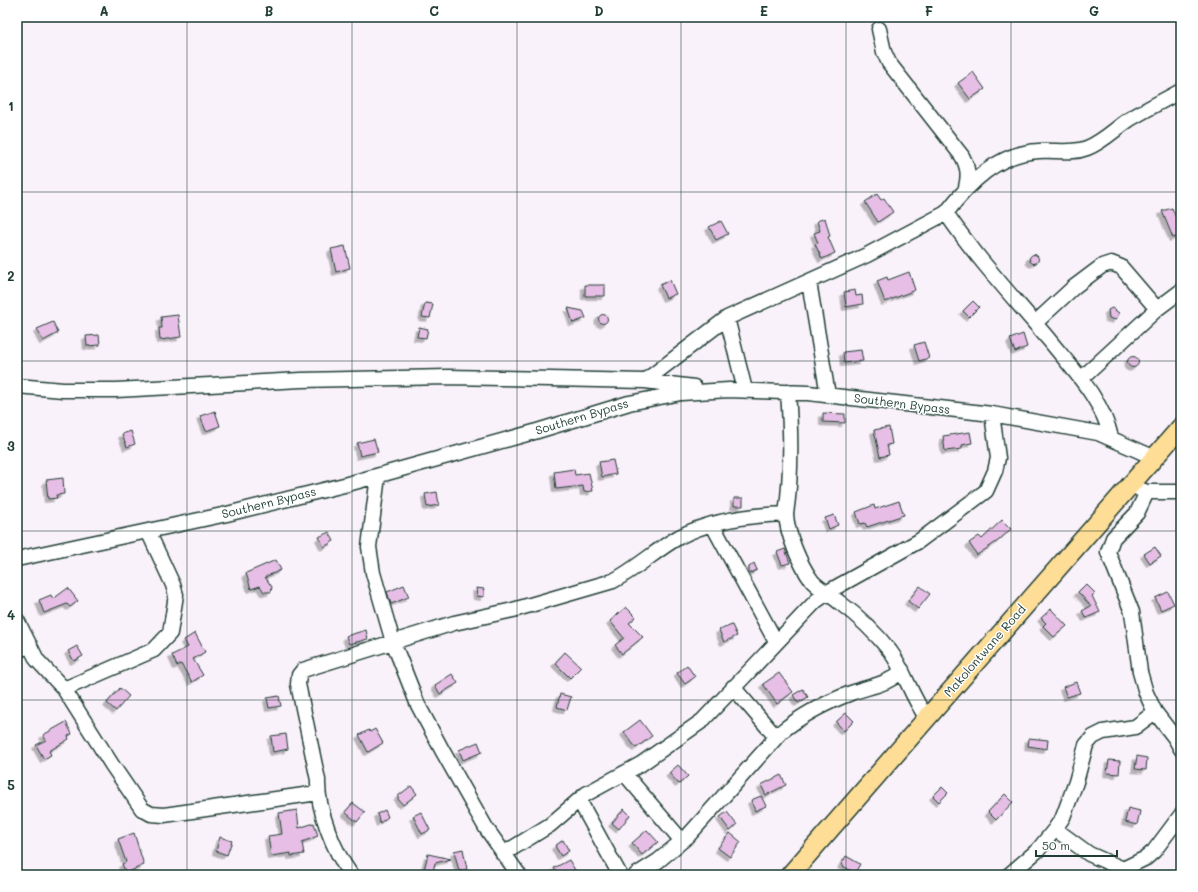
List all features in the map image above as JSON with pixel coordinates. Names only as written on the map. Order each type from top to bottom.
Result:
[{"type":"main road","name":"Makolontwane Road","points":[[790,875],[1153,457],[1181,427]]},
{"type":"street","points":[[879,29],[884,52],[889,62],[962,156],[967,165],[969,176],[966,187]]},
{"type":"street","points":[[645,381],[727,318],[894,242],[946,213],[966,187],[992,167],[1020,154],[1038,151],[1076,151],[1088,148],[1130,119],[1181,91]]},
{"type":"street","points":[[946,213],[976,255],[1081,379],[1104,414],[1111,438]]},
{"type":"street","points":[[1035,323],[1079,283],[1102,266],[1111,263],[1121,267],[1157,309]]},
{"type":"street","points":[[809,282],[828,395]]},
{"type":"street","points":[[1081,379],[1157,309],[1181,291]]},
{"type":"street","points":[[727,318],[745,390]]},
{"type":"street","points":[[17,386],[63,390],[116,390],[308,379],[448,377],[667,382],[712,390]]},
{"type":"street","name":"Southern Bypass","points":[[17,558],[227,514],[378,476],[629,403],[663,395],[712,390],[745,390],[828,395],[992,414],[1098,433],[1153,457]]},
{"type":"street","points":[[788,392],[791,445],[786,514],[791,539],[813,583],[856,614],[879,637],[896,659],[915,700],[927,718]]},
{"type":"street","points":[[503,854],[550,825],[594,788],[656,755],[702,721],[810,607],[828,593],[919,541],[986,491],[995,471],[998,458],[992,414]]},
{"type":"street","points":[[378,476],[369,547],[373,573],[393,642],[418,705],[449,763],[503,854],[519,875]]},
{"type":"street","points":[[1132,482],[1140,490],[1147,492],[1181,492]]},
{"type":"street","points":[[1147,492],[1137,513],[1113,538],[1108,552],[1132,612],[1140,672],[1146,693],[1155,712],[1175,738],[1181,749]]},
{"type":"street","points":[[351,875],[335,849],[318,792],[318,780],[298,684],[299,675],[304,670],[393,642],[613,581],[628,573],[678,538],[712,524],[772,514],[786,514]]},
{"type":"street","points":[[712,524],[776,642]]},
{"type":"street","points":[[64,689],[154,650],[165,641],[170,633],[176,595],[148,531]]},
{"type":"street","points":[[17,620],[23,648],[64,689],[142,809],[151,814],[164,815],[318,792]]},
{"type":"street","points":[[636,875],[658,861],[682,841],[776,737],[798,718],[820,706],[852,692],[884,683],[896,676],[902,670]]},
{"type":"street","points":[[733,687],[776,737]]},
{"type":"street","points":[[1009,875],[1038,850],[1055,829],[1062,817],[1076,782],[1086,745],[1093,737],[1103,732],[1135,726],[1155,712]]},
{"type":"street","points":[[624,773],[682,841]]},
{"type":"street","points":[[578,800],[620,875]]},
{"type":"street","points":[[1055,829],[1089,854],[1127,872],[1150,854],[1181,815]]},
{"type":"building","points":[[973,72],[985,89],[970,99],[958,83]]},
{"type":"building","points":[[877,194],[881,200],[884,198],[893,212],[878,222],[865,202]]},
{"type":"building","points":[[1172,208],[1177,220],[1181,218],[1181,235],[1173,238],[1162,211]]},
{"type":"building","points":[[825,218],[830,236],[828,237],[835,253],[822,259],[815,244],[818,243],[814,233],[820,231],[817,221]]},
{"type":"building","points":[[721,221],[728,234],[716,240],[709,227]]},
{"type":"building","points":[[345,246],[350,268],[336,272],[331,249]]},
{"type":"building","points":[[1032,255],[1036,255],[1038,259],[1036,263],[1032,263],[1030,261],[1030,257]]},
{"type":"building","points":[[909,272],[915,290],[885,302],[877,281],[887,277],[888,280]]},
{"type":"building","points":[[670,280],[676,294],[666,298],[660,285]]},
{"type":"building","points":[[585,285],[605,285],[605,296],[585,296]]},
{"type":"building","points":[[855,290],[856,296],[862,295],[863,304],[846,307],[844,292]]},
{"type":"building","points":[[973,301],[979,307],[969,317],[963,311]]},
{"type":"building","points":[[425,303],[433,304],[430,318],[422,317]]},
{"type":"building","points":[[568,308],[583,311],[586,318],[573,323]]},
{"type":"building","points":[[1112,308],[1119,313],[1116,320],[1109,318],[1108,310]]},
{"type":"building","points":[[178,315],[181,337],[160,340],[159,328],[162,328],[161,317]]},
{"type":"building","points":[[601,315],[605,315],[607,319],[605,323],[601,323],[599,321],[599,317]]},
{"type":"building","points":[[53,322],[58,333],[43,341],[37,329]]},
{"type":"building","points":[[419,327],[428,329],[426,338],[417,337]]},
{"type":"building","points":[[1023,334],[1027,347],[1015,352],[1010,339]]},
{"type":"building","points":[[99,335],[100,345],[87,346],[86,336]]},
{"type":"building","points":[[924,342],[929,358],[919,361],[914,345]]},
{"type":"building","points":[[861,350],[863,361],[844,363],[843,352]]},
{"type":"building","points":[[1131,357],[1135,357],[1137,358],[1137,366],[1131,367],[1128,364],[1128,360]]},
{"type":"building","points":[[215,411],[220,426],[206,431],[200,416]]},
{"type":"building","points":[[823,413],[845,414],[845,423],[823,422]]},
{"type":"building","points":[[889,427],[892,444],[887,445],[889,455],[880,457],[874,430]]},
{"type":"building","points":[[131,431],[135,444],[127,447],[122,434]]},
{"type":"building","points":[[970,432],[972,443],[962,445],[962,449],[945,451],[943,436]]},
{"type":"building","points":[[374,439],[378,452],[360,456],[357,443]]},
{"type":"building","points":[[613,460],[616,474],[602,477],[599,462]]},
{"type":"building","points":[[574,469],[575,475],[589,473],[593,491],[584,492],[583,486],[556,489],[554,472]]},
{"type":"building","points":[[63,478],[64,494],[56,495],[57,498],[48,499],[46,480]]},
{"type":"building","points":[[437,492],[439,505],[427,507],[425,494]]},
{"type":"building","points":[[734,498],[743,498],[743,506],[734,506]]},
{"type":"building","points":[[899,501],[904,515],[867,527],[865,523],[860,524],[856,512],[874,505],[875,509]]},
{"type":"building","points":[[834,515],[838,525],[829,529],[825,518]]},
{"type":"building","points":[[1002,520],[1011,529],[998,541],[977,555],[969,543],[979,536],[982,539]]},
{"type":"building","points":[[329,532],[334,541],[324,547],[319,537]]},
{"type":"building","points":[[1155,547],[1161,556],[1150,563],[1144,554]]},
{"type":"building","points":[[785,549],[790,563],[782,565],[777,552]]},
{"type":"building","points":[[276,560],[281,570],[265,577],[272,587],[271,592],[264,592],[260,586],[251,589],[246,573]]},
{"type":"building","points":[[754,563],[757,570],[749,574],[749,567]]},
{"type":"building","points":[[1086,584],[1095,593],[1092,596],[1100,612],[1086,618],[1082,611],[1091,606],[1078,592]]},
{"type":"building","points":[[404,585],[409,597],[391,604],[387,592]]},
{"type":"building","points":[[920,586],[930,594],[918,609],[908,601]]},
{"type":"building","points":[[68,588],[78,601],[70,607],[67,604],[44,613],[39,600],[51,595],[53,599]]},
{"type":"building","points":[[476,588],[484,589],[484,597],[477,596]]},
{"type":"building","points":[[1168,592],[1174,604],[1161,610],[1155,598]]},
{"type":"building","points":[[626,607],[636,617],[629,623],[643,637],[622,654],[615,645],[624,638],[610,621]]},
{"type":"building","points":[[1051,609],[1067,626],[1054,637],[1043,626],[1046,623],[1041,618]]},
{"type":"building","points":[[732,625],[737,636],[724,642],[719,630]]},
{"type":"building","points":[[366,630],[368,639],[349,644],[346,636]]},
{"type":"building","points":[[195,633],[205,652],[193,659],[203,675],[192,682],[181,664],[177,666],[172,655],[188,647],[184,640]]},
{"type":"building","points":[[77,646],[83,656],[74,661],[68,651]]},
{"type":"building","points":[[565,652],[581,667],[570,678],[555,663]]},
{"type":"building","points":[[687,665],[695,677],[685,684],[677,673]]},
{"type":"building","points":[[779,673],[793,692],[777,704],[763,684]]},
{"type":"building","points":[[452,674],[458,683],[440,694],[435,685]]},
{"type":"building","points":[[1076,682],[1080,693],[1067,697],[1063,687]]},
{"type":"building","points":[[120,688],[129,696],[116,711],[107,703]]},
{"type":"building","points":[[803,689],[808,697],[798,703],[793,695]]},
{"type":"building","points":[[560,694],[571,697],[567,710],[557,707]]},
{"type":"building","points":[[279,696],[281,706],[269,708],[267,698]]},
{"type":"building","points":[[846,713],[854,721],[844,731],[836,722]]},
{"type":"building","points":[[640,720],[652,736],[636,748],[624,732]]},
{"type":"building","points":[[66,722],[72,734],[68,736],[69,739],[49,751],[51,755],[44,759],[36,745],[46,740],[43,735]]},
{"type":"building","points":[[375,729],[383,743],[368,752],[359,735]]},
{"type":"building","points":[[286,734],[288,749],[273,752],[271,736]]},
{"type":"building","points":[[1029,738],[1048,740],[1047,749],[1028,746]]},
{"type":"building","points":[[478,742],[482,752],[463,760],[459,750]]},
{"type":"building","points":[[1137,756],[1147,758],[1146,770],[1135,769]]},
{"type":"building","points":[[1109,760],[1120,761],[1119,774],[1107,773]]},
{"type":"building","points":[[678,765],[688,776],[679,784],[669,773]]},
{"type":"building","points":[[781,775],[786,785],[766,795],[761,785]]},
{"type":"building","points":[[411,786],[417,794],[403,805],[398,799],[398,796]]},
{"type":"building","points":[[942,787],[948,793],[939,802],[933,796]]},
{"type":"building","points":[[1005,794],[1013,802],[996,820],[988,812]]},
{"type":"building","points":[[761,796],[766,806],[755,811],[751,800]]},
{"type":"building","points":[[353,803],[365,812],[357,822],[345,812]]},
{"type":"building","points":[[1128,808],[1140,811],[1137,825],[1125,822]]},
{"type":"building","points":[[624,809],[630,815],[619,829],[612,823]]},
{"type":"building","points":[[297,810],[299,828],[314,823],[318,836],[302,842],[304,854],[291,856],[291,853],[271,856],[268,836],[282,834],[279,813]]},
{"type":"building","points":[[385,810],[388,817],[380,823],[377,814]]},
{"type":"building","points":[[421,812],[430,830],[422,834],[413,816]]},
{"type":"building","points":[[727,812],[737,825],[730,831],[720,817]]},
{"type":"building","points":[[647,830],[658,842],[642,855],[632,843]]},
{"type":"building","points":[[134,833],[144,865],[126,873],[122,864],[126,862],[118,839]]},
{"type":"building","points":[[730,833],[741,842],[730,857],[718,848]]},
{"type":"building","points":[[220,837],[232,841],[227,855],[216,851]]},
{"type":"building","points":[[563,840],[569,851],[561,856],[555,846]]},
{"type":"building","points":[[463,849],[467,869],[459,871],[454,851]]},
{"type":"building","points":[[428,854],[451,859],[435,863],[433,872],[424,870]]},
{"type":"building","points":[[846,856],[860,864],[855,873],[841,865]]},
{"type":"building","points":[[569,860],[575,870],[566,875],[558,875],[554,868]]}]
